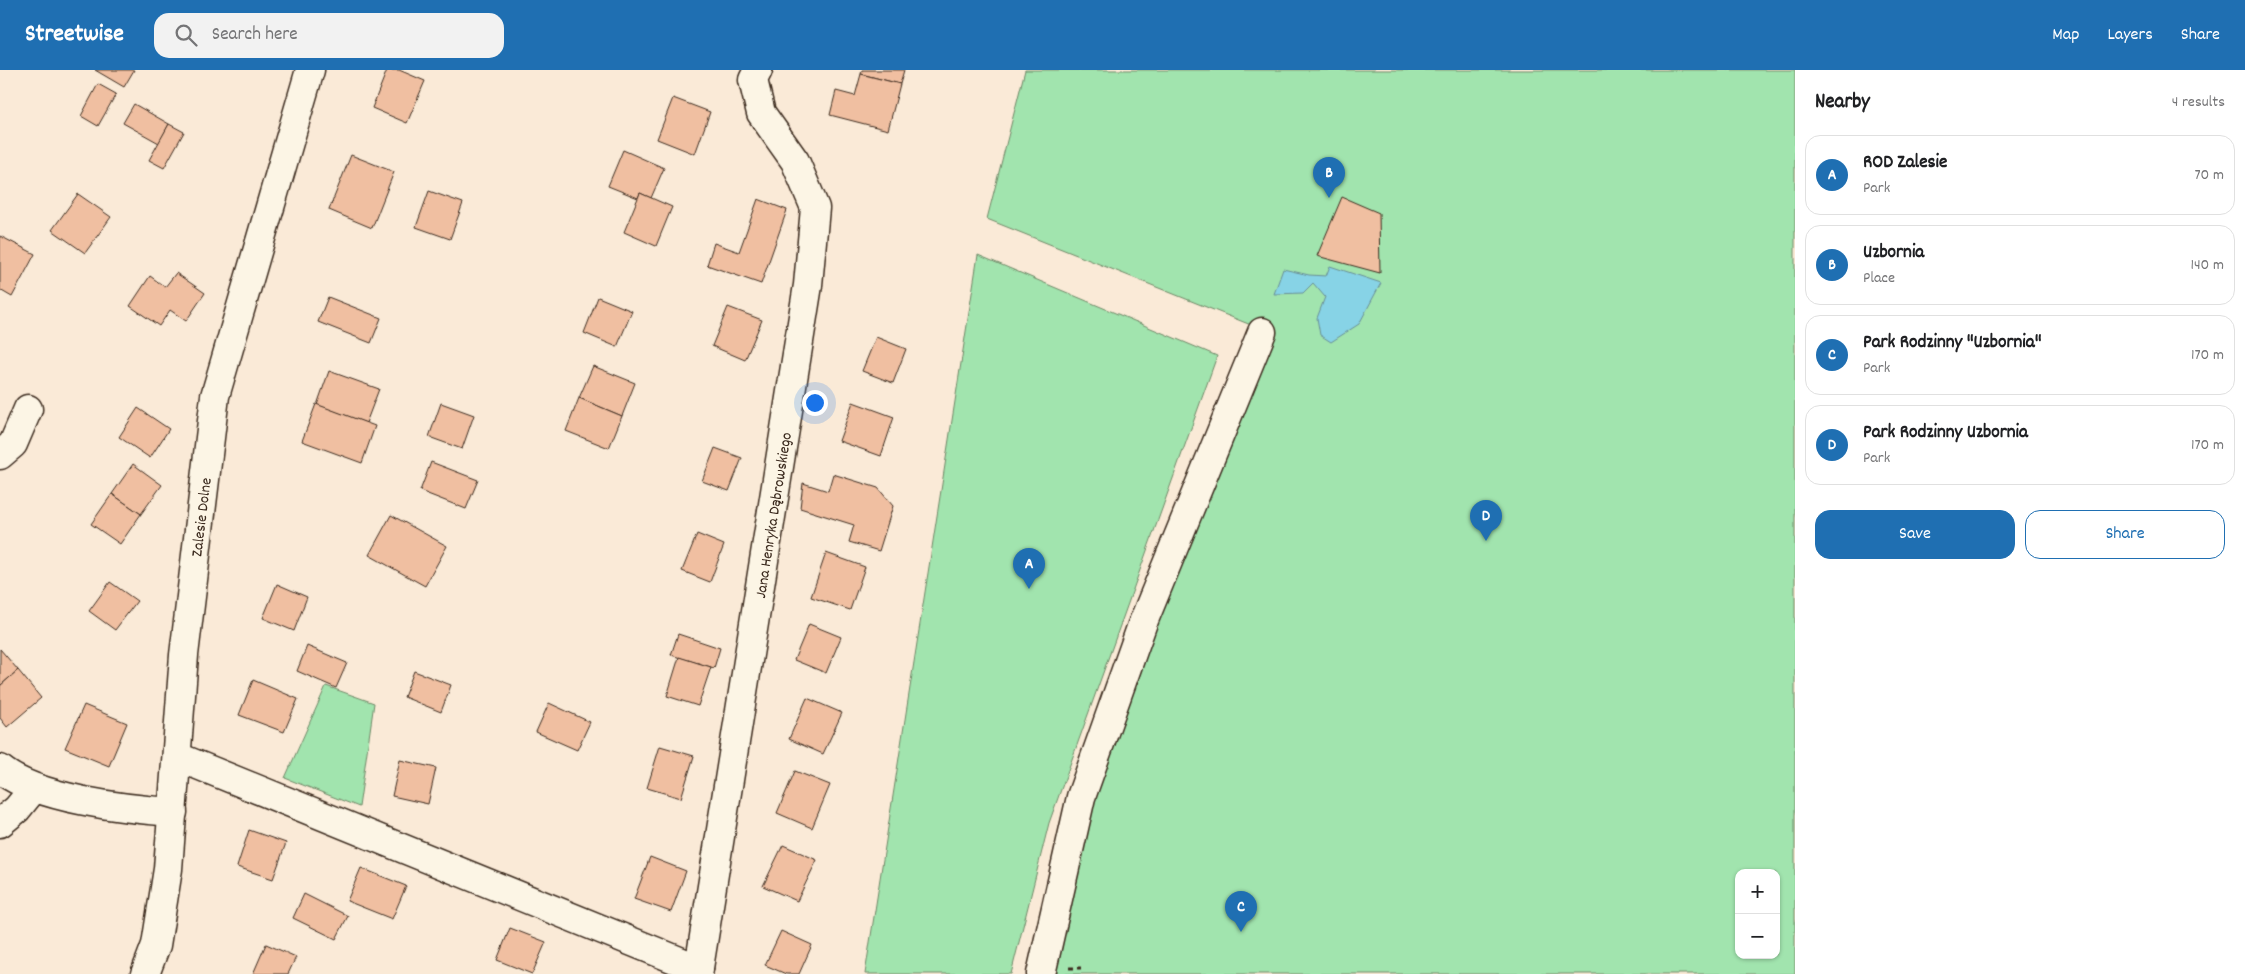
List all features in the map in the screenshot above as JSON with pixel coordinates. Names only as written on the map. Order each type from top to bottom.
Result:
[{"type":"street","name":"Zalesie Dolne","points":[[145,974],[156,945],[168,869],[178,757],[184,655],[215,396],[310,70]]},
{"type":"street","name":"Jana Henryka Dąbrowskiego","points":[[699,971],[808,285],[815,208],[795,161],[761,114],[753,80],[758,70]]},
{"type":"street","points":[[1054,971],[1081,797],[1142,625],[1249,345]]},
{"type":"street","points":[[0,455],[13,444],[28,409]]},
{"type":"street","points":[[178,757],[699,971]]},
{"type":"street","points":[[0,769],[44,792],[137,809],[173,812]]},
{"type":"street","points":[[0,824],[34,788]]},
{"type":"path","points":[[1054,971],[1081,968]]},
{"type":"green space","points":[[1025,70],[1795,70],[1795,974],[1041,974],[1081,797],[1256,327],[987,219]]},
{"type":"green space","points":[[978,255],[1217,356],[1049,823],[1011,974],[865,974]]},
{"type":"green space","points":[[326,686],[374,703],[359,807],[285,778]]},
{"type":"water","points":[[1330,266],[1381,283],[1359,324],[1331,342],[1320,335],[1317,318],[1325,297],[1313,283],[1303,293],[1274,294],[1283,269],[1309,275],[1326,276]]},
{"type":"building","points":[[95,70],[134,70],[124,87]]},
{"type":"building","points":[[387,70],[399,70],[425,81],[407,123],[372,108]]},
{"type":"building","points":[[862,70],[904,70],[900,84],[861,74]]},
{"type":"building","points":[[861,74],[900,84],[888,130],[830,115],[836,91],[855,96]]},
{"type":"building","points":[[98,84],[116,94],[98,126],[81,116]]},
{"type":"building","points":[[673,98],[710,112],[695,154],[657,139]]},
{"type":"building","points":[[134,104],[169,124],[159,143],[123,123]]},
{"type":"building","points":[[169,124],[184,132],[164,168],[149,160]]},
{"type":"building","points":[[623,150],[664,168],[651,198],[640,193],[638,198],[608,186]]},
{"type":"building","points":[[351,155],[394,172],[372,228],[329,210]]},
{"type":"building","points":[[429,191],[463,203],[450,239],[416,227]]},
{"type":"building","points":[[640,193],[672,207],[656,246],[624,232]]},
{"type":"building","points":[[78,194],[111,217],[85,253],[52,230]]},
{"type":"building","points":[[1342,197],[1379,213],[1380,273],[1317,256]]},
{"type":"building","points":[[758,199],[787,210],[761,284],[707,265],[714,243],[739,252]]},
{"type":"building","points":[[0,236],[35,254],[12,297],[0,290]]},
{"type":"building","points":[[176,273],[205,293],[186,321],[170,310],[159,326],[130,306],[150,276],[165,287]]},
{"type":"building","points":[[328,297],[381,318],[371,343],[318,322]]},
{"type":"building","points":[[598,297],[632,311],[617,347],[584,333]]},
{"type":"building","points":[[728,307],[762,320],[745,360],[712,346]]},
{"type":"building","points":[[876,337],[906,349],[893,383],[862,371]]},
{"type":"building","points":[[593,366],[635,383],[622,416],[579,398]]},
{"type":"building","points":[[329,371],[379,389],[366,423],[317,405]]},
{"type":"building","points":[[579,398],[622,416],[609,448],[566,431]]},
{"type":"building","points":[[853,402],[894,417],[881,456],[839,441]]},
{"type":"building","points":[[441,403],[474,415],[462,449],[429,437]]},
{"type":"building","points":[[316,404],[375,426],[362,463],[302,441]]},
{"type":"building","points":[[138,408],[169,429],[150,458],[119,437]]},
{"type":"building","points":[[715,448],[742,458],[729,491],[702,481]]},
{"type":"building","points":[[431,462],[478,480],[466,509],[420,491]]},
{"type":"building","points":[[133,464],[162,485],[141,514],[112,494]]},
{"type":"building","points":[[833,474],[878,488],[893,506],[879,551],[849,542],[854,525],[800,508],[803,483],[828,491]]},
{"type":"building","points":[[112,494],[141,514],[120,544],[91,524]]},
{"type":"building","points":[[391,515],[447,546],[425,586],[369,555]]},
{"type":"building","points":[[697,534],[724,545],[710,582],[682,571]]},
{"type":"building","points":[[826,553],[865,567],[850,610],[811,597]]},
{"type":"building","points":[[110,582],[137,601],[115,630],[89,611]]},
{"type":"building","points":[[277,584],[307,597],[294,631],[263,618]]},
{"type":"building","points":[[809,624],[841,637],[826,673],[794,660]]},
{"type":"building","points":[[678,634],[720,648],[714,668],[671,655]]},
{"type":"building","points":[[307,646],[347,663],[336,688],[297,671]]},
{"type":"building","points":[[0,649],[18,670],[0,686]]},
{"type":"building","points":[[679,657],[711,667],[698,706],[667,696]]},
{"type":"building","points":[[18,670],[41,698],[7,727],[0,718],[0,686]]},
{"type":"building","points":[[414,671],[451,685],[441,712],[404,697]]},
{"type":"building","points":[[253,680],[298,699],[284,732],[239,715]]},
{"type":"building","points":[[807,698],[842,713],[823,754],[789,739]]},
{"type":"building","points":[[549,703],[590,722],[577,750],[536,732]]},
{"type":"building","points":[[84,705],[127,723],[109,766],[65,748]]},
{"type":"building","points":[[660,746],[694,756],[681,798],[647,788]]},
{"type":"building","points":[[400,760],[436,768],[428,804],[392,796]]},
{"type":"building","points":[[795,771],[830,785],[812,828],[777,813]]},
{"type":"building","points":[[249,830],[286,843],[273,879],[237,867]]},
{"type":"building","points":[[783,845],[817,860],[797,901],[763,886]]},
{"type":"building","points":[[650,857],[686,871],[671,912],[634,899]]},
{"type":"building","points":[[361,868],[406,886],[392,919],[347,901]]},
{"type":"building","points":[[304,894],[348,916],[336,939],[293,918]]},
{"type":"building","points":[[510,928],[546,942],[532,974],[497,960]]},
{"type":"building","points":[[781,931],[812,945],[799,974],[786,974],[765,965]]},
{"type":"building","points":[[266,944],[296,957],[288,974],[253,974]]},
{"type":"place","name":"Uzbornia","points":[[1329,198]]},
{"type":"place","name":"Park Rodzinny Uzbornia","points":[[1486,541]]},
{"type":"place","name":"ROD Zalesie","points":[[1029,589]]},
{"type":"place","name":"Park Rodzinny \"Uzbornia\"","points":[[1241,932]]}]
